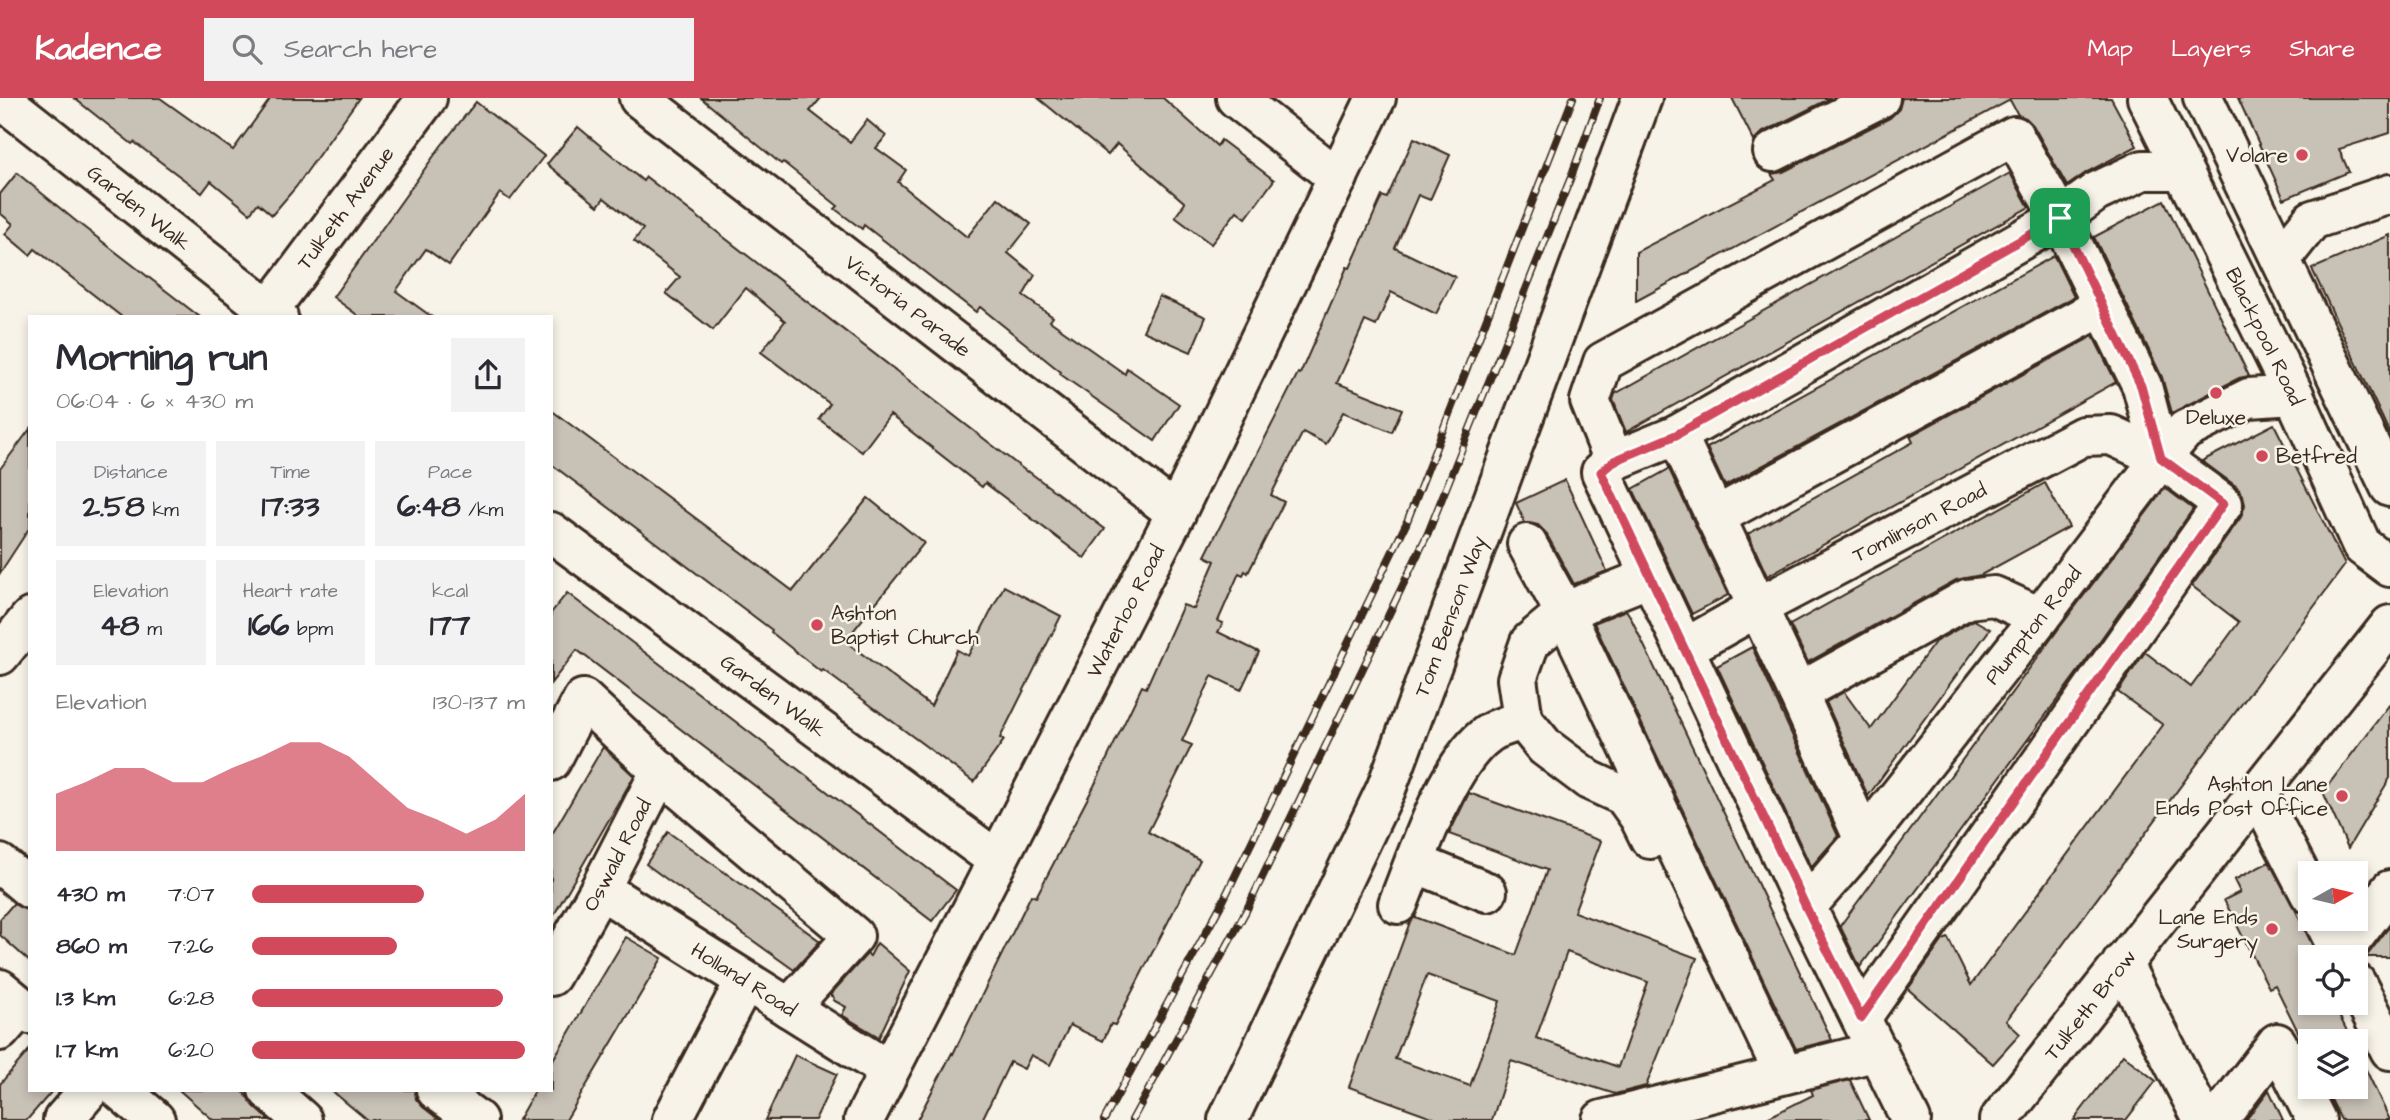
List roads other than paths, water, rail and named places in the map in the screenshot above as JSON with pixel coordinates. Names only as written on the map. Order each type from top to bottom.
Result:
[{"type":"main road","name":"Garden Walk","points":[[0,98],[270,314]]},
{"type":"main road","name":"Tulketh Avenue","points":[[270,314],[427,98]]},
{"type":"main road","name":"Victoria Parade","points":[[639,98],[1175,513]]},
{"type":"main road","points":[[1236,98],[1338,178]]},
{"type":"main road","name":"Waterloo Road","points":[[864,1120],[1175,513],[1376,98]]},
{"type":"main road","name":"Tom Benson Way","points":[[1228,1120],[1386,789],[1642,98]]},
{"type":"main road","points":[[1773,152],[1880,98]]},
{"type":"main road","name":"Blackpool Road","points":[[2147,98],[2294,395],[2362,545],[2390,567]]},
{"type":"main road","points":[[2203,98],[2390,487]]},
{"type":"main road","points":[[1911,1120],[1806,907],[1650,578],[1608,467],[1590,401],[1603,362],[2014,136],[2060,218],[2141,386],[2161,458]]},
{"type":"main road","points":[[1608,467],[1676,435],[2060,218],[2096,192],[2143,170],[2182,170]]},
{"type":"main road","points":[[2281,259],[2312,219],[2390,194]]},
{"type":"main road","points":[[1715,517],[2103,306]]},
{"type":"main road","name":"Plumpton Road","points":[[1806,907],[1864,840],[2185,430],[2249,398],[2294,395]]},
{"type":"main road","points":[[1676,435],[1864,840]]},
{"type":"main road","name":"Tomlinson Road","points":[[1685,648],[2083,436],[2111,435],[2161,458],[2223,504],[1870,1034]]},
{"type":"main road","name":"Garden Walk","points":[[554,540],[997,860]]},
{"type":"main road","points":[[1527,544],[1566,613],[1784,1074]]},
{"type":"main road","points":[[1650,578],[1566,613],[1530,642],[1517,679],[1523,720],[1545,747],[1589,780],[1624,796],[1639,817],[1694,929]]},
{"type":"main road","points":[[1798,693],[1967,599],[1994,596],[2040,617]]},
{"type":"main road","points":[[0,655],[28,620]]},
{"type":"main road","name":"Tulketh Brow","points":[[1999,1120],[2390,625]]},
{"type":"main road","points":[[553,757],[583,699],[680,789],[854,936],[789,1008]]},
{"type":"main road","points":[[1398,904],[1437,808],[1463,761],[1488,733],[1523,720]]},
{"type":"main road","name":"Oswald Road","points":[[553,972],[600,889],[661,770]]},
{"type":"main road","points":[[2258,792],[2298,870]]},
{"type":"main road","points":[[1415,863],[1487,892]]},
{"type":"main road","name":"Holland Road","points":[[600,889],[888,1070]]},
{"type":"main road","points":[[2358,945],[2390,890]]},
{"type":"main road","points":[[2122,963],[2203,1120]]},
{"type":"main road","points":[[672,1120],[746,981]]},
{"type":"main road","points":[[2368,1008],[2390,1050]]},
{"type":"main road","points":[[1602,1120],[1784,1074],[1870,1034]]},
{"type":"main road","points":[[2218,1120],[2277,1043],[2316,1120]]},
{"type":"main road","points":[[63,1120],[87,1092]]},
{"type":"main road","points":[[122,1092],[155,1120]]},
{"type":"main road","points":[[270,1092],[302,1120]]},
{"type":"main road","points":[[440,1092],[477,1112]]},
{"type":"railway","points":[[1104,1120],[1223,901],[1406,524],[1573,98]]},
{"type":"railway","points":[[1132,1120],[1246,911],[1428,533],[1600,98]]},
{"type":"place","name":"Volare","points":[[2302,155]]},
{"type":"place","name":"Deluxe","points":[[2216,393]]},
{"type":"place","name":"Betfred","points":[[2262,456]]},
{"type":"place","name":"Ashton Baptist Church","points":[[817,625]]},
{"type":"place","name":"Ashton Lane Ends Post Office","points":[[2342,796]]},
{"type":"place","name":"Lane Ends Surgery","points":[[2272,929]]}]
